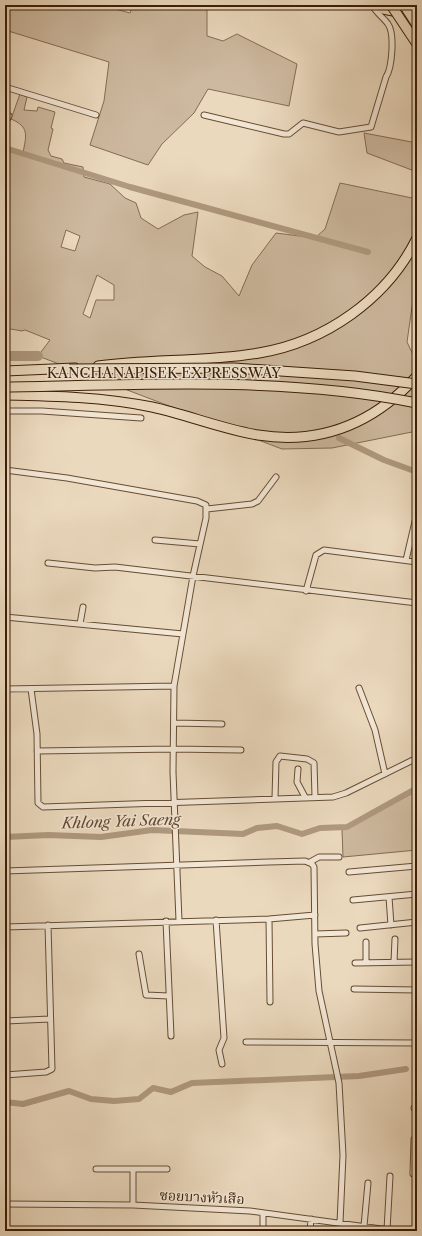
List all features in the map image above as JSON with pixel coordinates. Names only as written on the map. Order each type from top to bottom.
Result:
[{"type":"highway","points":[[378,5],[383,9],[393,11],[403,5],[417,25]]},
{"type":"highway","points":[[391,5],[417,44]]},
{"type":"highway","points":[[69,369],[143,361],[235,356],[259,353],[294,344],[328,329],[355,312],[372,298],[396,273],[417,238]]},
{"type":"highway","name":"KANCHANAPISEK EXPRESSWAY","points":[[5,371],[234,368],[355,376],[417,384]]},
{"type":"highway","points":[[5,396],[83,397],[121,401],[188,416],[256,435],[287,437],[324,433],[345,428],[362,420],[390,402],[417,376]]},
{"type":"highway","name":"KANCHANAPISEK EXPRESSWAY","points":[[5,387],[165,384],[232,385],[354,393],[417,403]]},
{"type":"street","points":[[204,115],[284,134],[288,134],[303,123],[339,132],[371,126],[386,76],[390,71],[392,40],[389,25],[372,5]]},
{"type":"street","points":[[5,87],[96,115]]},
{"type":"street","points":[[5,115],[9,116],[5,124]]},
{"type":"street","points":[[5,411],[42,411],[141,418]]},
{"type":"street","points":[[5,470],[67,478],[197,501],[206,505],[207,509],[193,576],[174,686],[173,748],[178,921]]},
{"type":"street","points":[[207,509],[252,504],[258,501],[276,476]]},
{"type":"street","points":[[406,560],[417,513]]},
{"type":"street","points":[[155,540],[200,544]]},
{"type":"street","points":[[306,591],[316,555],[324,550],[417,562]]},
{"type":"street","points":[[48,563],[95,568],[115,567],[306,591],[417,603]]},
{"type":"street","points":[[80,624],[83,607]]},
{"type":"street","points":[[5,617],[183,634]]},
{"type":"street","points":[[5,689],[174,686]]},
{"type":"street","points":[[359,688],[375,730],[385,774]]},
{"type":"street","points":[[31,689],[37,734],[39,806],[340,796],[417,758]]},
{"type":"street","points":[[174,723],[222,724]]},
{"type":"street","points":[[37,750],[173,748],[241,750]]},
{"type":"street","points":[[275,798],[276,762],[277,758],[283,756],[307,759],[314,763],[316,797]]},
{"type":"street","points":[[298,769],[297,782],[305,797]]},
{"type":"street","points":[[5,871],[269,862],[310,862],[319,857],[339,856]]},
{"type":"street","points":[[310,862],[314,867],[319,991],[339,1083],[343,1155],[340,1223]]},
{"type":"street","points":[[349,872],[417,866]]},
{"type":"street","points":[[353,900],[417,894]]},
{"type":"street","points":[[389,897],[392,925]]},
{"type":"street","points":[[5,927],[269,919],[315,915]]},
{"type":"street","points":[[269,919],[270,1002]]},
{"type":"street","points":[[216,920],[224,1038],[219,1050],[222,1064]]},
{"type":"street","points":[[166,921],[171,1036]]},
{"type":"street","points":[[360,928],[417,922]]},
{"type":"street","points":[[5,1075],[46,1072],[52,1069],[48,925]]},
{"type":"street","points":[[316,934],[346,933]]},
{"type":"street","points":[[394,962],[395,939]]},
{"type":"street","points":[[366,942],[366,962]]},
{"type":"street","points":[[139,954],[146,995],[169,996]]},
{"type":"street","points":[[355,963],[417,962]]},
{"type":"street","points":[[354,989],[417,990]]},
{"type":"street","points":[[5,1022],[50,1019]]},
{"type":"street","points":[[246,1042],[417,1043]]},
{"type":"street","points":[[413,1174],[414,1139],[417,1137]]},
{"type":"street","points":[[96,1169],[167,1169]]},
{"type":"street","points":[[133,1169],[133,1205]]},
{"type":"street","points":[[387,1230],[390,1176]]},
{"type":"street","points":[[364,1226],[368,1183]]},
{"type":"street","name":"ซอยบางหัวเสือ","points":[[5,1204],[133,1205],[263,1213],[396,1231]]},
{"type":"street","points":[[263,1213],[263,1231]]},
{"type":"street","points":[[310,1231],[311,1219]]},
{"type":"shaded area","points":[[5,5],[101,5],[130,13],[133,5],[205,5],[207,8],[207,36],[223,41],[237,34],[297,64],[289,106],[208,89],[194,113],[162,144],[148,165],[90,145],[104,101],[109,62],[5,30]]},
{"type":"shaded area","points":[[20,94],[27,97],[24,110],[37,111],[38,107],[55,112],[48,150],[51,156],[62,159],[64,163],[83,167],[84,177],[110,184],[125,198],[136,203],[141,218],[158,229],[184,215],[198,212],[192,256],[205,267],[222,276],[239,296],[252,265],[276,233],[315,238],[325,229],[340,183],[417,199],[417,287],[413,300],[407,342],[417,363],[417,431],[332,448],[282,449],[38,356],[50,340],[25,330],[22,331],[5,328],[5,149],[23,153],[26,137],[24,129],[21,125],[11,119]],"holes":[[[66,230],[80,236],[75,251],[61,247]],[[97,275],[114,285],[114,300],[96,300],[90,318],[83,314]]]},
{"type":"shaded area","points":[[364,133],[417,143],[417,172],[367,153]]},
{"type":"shaded area","points":[[417,791],[417,850],[343,857],[342,830]]},
{"type":"waterway","points":[[5,148],[130,187],[368,252]]},
{"type":"waterway","points":[[5,356],[38,356]]},
{"type":"waterway","points":[[339,438],[384,460],[417,472]]},
{"type":"waterway","name":"Khlong Yai Saeng","points":[[5,837],[48,835],[101,837],[152,830],[243,834],[257,828],[277,826],[302,834],[320,828],[347,827],[417,788]]},
{"type":"waterway","points":[[5,1102],[23,1104],[69,1091],[91,1099],[114,1101],[139,1099],[153,1088],[171,1092],[192,1083],[359,1076],[406,1069]]}]
